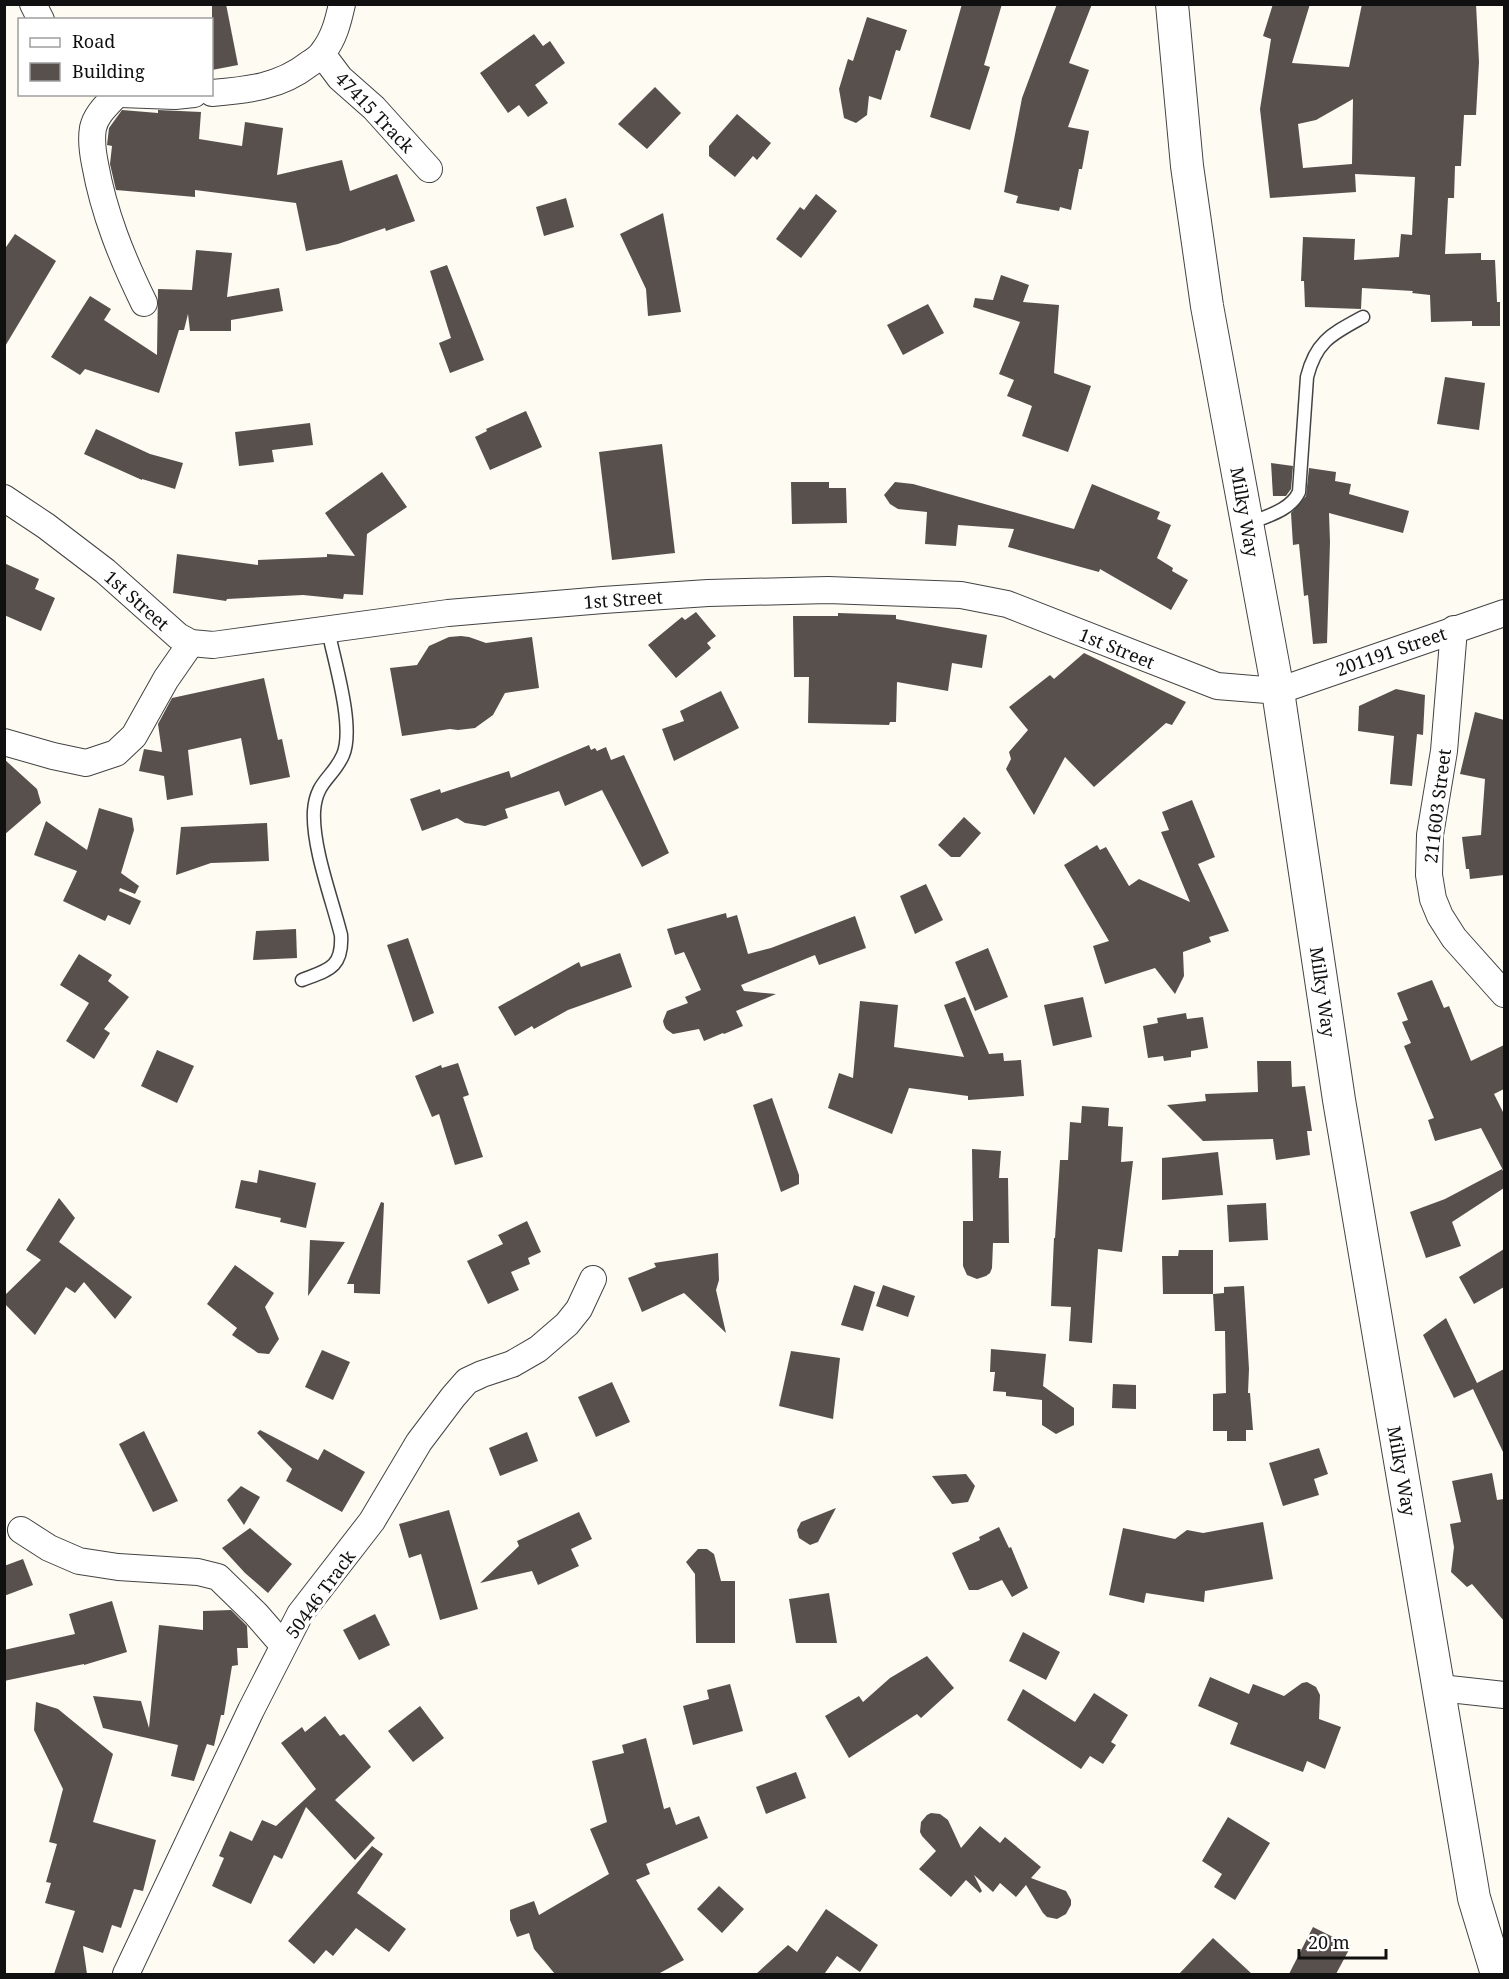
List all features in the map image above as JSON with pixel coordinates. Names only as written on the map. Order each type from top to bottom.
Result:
[{"type":"street","points":[[33,4],[40,18]]},
{"type":"street","points":[[213,93],[250,90],[288,79],[322,54],[336,28],[342,4]]},
{"type":"street","name":"Milky Way","points":[[1172,4],[1187,166],[1207,306],[1278,691],[1339,1100],[1474,1898],[1497,1974]]},
{"type":"street","name":"47415 Track","points":[[322,54],[340,78],[380,114],[429,169]]},
{"type":"street","points":[[116,96],[102,110],[93,128],[93,154],[100,192],[113,235],[144,303]]},
{"type":"street","name":"1st Street","points":[[4,498],[46,526],[105,571],[144,608],[190,643],[225,645],[448,613],[516,606],[708,593],[828,590],[961,595],[1007,604],[1217,686],[1278,691]]},
{"type":"street","name":"201191 Street","points":[[1278,691],[1504,613]]},
{"type":"street","name":"211603 Street","points":[[1454,629],[1444,751],[1430,835],[1429,876],[1433,899],[1444,923],[1454,938],[1504,994]]},
{"type":"street","points":[[4,742],[86,763],[116,753],[126,745],[143,722],[166,679],[190,643]]},
{"type":"street","name":"50446 Track","points":[[126,1974],[283,1645],[300,1614],[372,1521],[419,1442],[467,1381],[512,1364],[538,1349],[567,1324],[579,1309],[593,1279]]},
{"type":"street","points":[[21,1530],[49,1548],[79,1561],[118,1567],[198,1572],[218,1576],[283,1645]]},
{"type":"street","points":[[1440,1688],[1504,1695]]},
{"type":"lane","points":[[1247,524],[1288,506],[1295,500],[1299,492],[1307,377],[1310,365],[1315,353],[1332,334],[1363,317]]},
{"type":"lane","points":[[302,980],[328,970],[338,961],[342,946],[317,844],[314,813],[316,795],[342,758],[345,748],[344,707],[328,630]]},
{"type":"building","points":[[212,4],[226,4],[238,65],[213,70]]},
{"type":"building","points":[[962,4],[1002,4],[984,65],[990,67],[970,130],[930,117]]},
{"type":"building","points":[[1057,4],[1092,4],[1069,63],[1089,70],[1068,127],[1089,131],[1071,210],[1060,207],[1059,211],[1016,203],[1018,196],[1004,192],[1022,98]]},
{"type":"building","points":[[1273,4],[1310,4],[1292,63],[1349,67],[1362,4],[1476,4],[1479,62],[1476,115],[1464,115],[1461,166],[1455,166],[1454,198],[1448,198],[1445,254],[1481,253],[1481,260],[1495,260],[1497,302],[1500,302],[1500,326],[1472,326],[1472,321],[1431,322],[1430,295],[1412,293],[1413,291],[1362,288],[1361,309],[1305,307],[1304,281],[1301,281],[1303,237],[1355,239],[1354,260],[1399,257],[1401,234],[1412,235],[1415,177],[1355,174],[1356,192],[1270,198],[1260,109],[1271,39],[1263,36]],"holes":[[[1353,99],[1352,164],[1303,168],[1298,124],[1316,120]]]},
{"type":"building","points":[[867,17],[907,30],[900,51],[896,50],[881,100],[869,96],[867,115],[856,123],[844,118],[839,89],[848,59],[853,61]]},
{"type":"building","points":[[534,34],[543,46],[550,41],[565,63],[535,85],[548,103],[528,117],[519,105],[508,113],[480,73]]},
{"type":"building","points":[[655,87],[681,113],[647,149],[618,124]]},
{"type":"building","points":[[122,110],[158,113],[158,110],[201,112],[199,139],[242,146],[245,122],[283,128],[277,175],[342,160],[350,191],[397,174],[415,221],[386,231],[385,228],[338,244],[306,251],[296,203],[195,190],[195,197],[116,190],[110,164],[112,146],[107,145],[109,128]]},
{"type":"building","points":[[737,114],[771,143],[757,160],[753,156],[735,177],[709,156],[709,146]]},
{"type":"building","points":[[816,194],[837,211],[801,258],[776,239],[800,207],[804,210]]},
{"type":"building","points":[[566,198],[574,227],[544,236],[536,207]]},
{"type":"building","points":[[663,213],[681,312],[648,316],[646,289],[620,234]]},
{"type":"building","points":[[15,234],[56,261],[4,348],[4,250]]},
{"type":"building","points":[[196,250],[232,253],[227,297],[279,288],[283,311],[231,320],[231,331],[190,331],[188,314],[184,330],[179,330],[159,393],[85,369],[80,375],[51,357],[90,296],[111,309],[104,320],[157,355],[158,289],[192,290]]},
{"type":"building","points":[[447,265],[484,360],[450,373],[439,343],[451,338],[430,271]]},
{"type":"building","points":[[1001,275],[1029,285],[1023,302],[1059,305],[1054,373],[1091,386],[1068,452],[1022,436],[1032,406],[1007,396],[1014,380],[999,374],[1020,322],[973,307],[975,298],[993,300]]},
{"type":"building","points":[[928,304],[944,333],[903,355],[887,325]]},
{"type":"building","points":[[1445,377],[1485,383],[1479,430],[1437,424]]},
{"type":"building","points":[[526,411],[542,447],[490,470],[475,437],[487,431],[486,429]]},
{"type":"building","points":[[310,423],[313,445],[272,450],[274,462],[239,466],[235,432]]},
{"type":"building","points":[[96,429],[150,454],[183,463],[175,489],[142,480],[84,454]]},
{"type":"building","points":[[662,444],[675,553],[612,560],[599,452]]},
{"type":"building","points":[[1271,463],[1293,466],[1291,489],[1286,496],[1273,496]]},
{"type":"building","points":[[1309,468],[1336,472],[1335,481],[1351,484],[1349,494],[1409,511],[1403,533],[1329,513],[1327,643],[1313,644],[1308,595],[1304,596],[1299,544],[1293,545],[1291,513],[1306,496]]},
{"type":"building","points":[[382,472],[407,507],[367,534],[363,595],[344,594],[343,599],[303,595],[227,599],[226,601],[173,593],[177,554],[258,565],[258,560],[327,557],[327,554],[355,556],[325,513]]},
{"type":"building","points":[[791,482],[829,482],[829,488],[846,488],[847,523],[792,524]]},
{"type":"building","points":[[895,482],[913,484],[1074,529],[1092,484],[1160,512],[1157,519],[1171,525],[1157,558],[1173,568],[1172,571],[1188,580],[1171,610],[1100,569],[1099,572],[1008,547],[1014,529],[958,525],[956,546],[925,544],[927,512],[898,509],[890,504],[884,495]]},
{"type":"building","points":[[4,563],[39,579],[35,589],[55,598],[41,631],[4,615]]},
{"type":"building","points":[[696,612],[716,636],[707,643],[711,648],[676,678],[648,645],[682,617],[685,620]]},
{"type":"building","points":[[838,613],[896,615],[896,619],[987,635],[982,668],[952,663],[948,691],[897,682],[896,722],[890,722],[889,725],[808,723],[809,677],[794,677],[793,616],[838,616]]},
{"type":"building","points":[[461,636],[486,643],[532,637],[539,688],[505,693],[493,715],[475,728],[402,736],[390,668],[417,665],[429,646],[449,637]]},
{"type":"building","points":[[1084,653],[1186,702],[1172,725],[1166,723],[1094,787],[1065,757],[1034,815],[1006,769],[1011,759],[1009,752],[1028,730],[1009,707],[1050,675],[1054,679]]},
{"type":"building","points":[[264,678],[278,740],[282,739],[290,777],[250,785],[241,738],[188,750],[193,795],[167,800],[164,776],[139,771],[144,749],[162,752],[158,724],[172,698]]},
{"type":"building","points":[[1396,689],[1425,695],[1423,735],[1417,734],[1412,786],[1390,784],[1394,736],[1358,731],[1359,706]]},
{"type":"building","points":[[721,691],[739,728],[674,761],[662,729],[684,721],[680,711]]},
{"type":"building","points":[[1475,712],[1504,720],[1504,875],[1470,879],[1469,869],[1466,869],[1462,837],[1481,835],[1485,779],[1460,774]]},
{"type":"building","points":[[589,745],[591,750],[595,748],[597,751],[606,747],[611,760],[624,755],[669,853],[642,867],[602,790],[565,806],[559,791],[505,809],[508,818],[485,826],[465,823],[457,818],[422,831],[410,799],[440,789],[441,793],[509,771],[511,778]]},
{"type":"building","points":[[4,759],[37,789],[41,803],[4,835]]},
{"type":"building","points":[[1192,800],[1215,857],[1198,864],[1229,931],[1209,937],[1211,942],[1183,952],[1184,976],[1175,994],[1155,968],[1105,984],[1093,946],[1109,941],[1064,865],[1097,845],[1100,850],[1106,847],[1129,886],[1139,879],[1190,902],[1161,832],[1169,830],[1162,812]]},
{"type":"building","points":[[99,808],[132,818],[134,830],[121,873],[139,886],[135,894],[120,888],[119,891],[141,901],[130,925],[108,915],[105,921],[63,901],[77,871],[34,855],[46,821],[87,850]]},
{"type":"building","points":[[964,817],[981,833],[960,857],[951,857],[938,845]]},
{"type":"building","points":[[267,823],[269,861],[211,863],[176,875],[181,827]]},
{"type":"building","points":[[926,884],[943,920],[915,934],[900,896]]},
{"type":"building","points":[[726,913],[727,918],[737,915],[748,954],[771,948],[855,916],[866,948],[819,965],[815,955],[741,985],[744,991],[776,994],[736,1011],[743,1026],[704,1041],[699,1029],[673,1034],[664,1025],[663,1021],[667,1011],[688,1003],[685,997],[701,990],[684,952],[675,955],[667,929]]},
{"type":"building","points":[[296,929],[297,958],[253,960],[256,931]]},
{"type":"building","points":[[408,938],[434,1013],[413,1022],[387,945]]},
{"type":"building","points":[[988,948],[1008,997],[975,1011],[955,962]]},
{"type":"building","points":[[620,953],[632,987],[568,1010],[534,1029],[532,1026],[515,1036],[498,1007],[579,962],[581,967]]},
{"type":"building","points":[[79,954],[112,975],[108,981],[129,997],[104,1029],[110,1033],[94,1059],[66,1041],[89,1003],[60,985]]},
{"type":"building","points":[[1432,980],[1444,1008],[1449,1006],[1471,1061],[1504,1045],[1504,1089],[1494,1094],[1504,1114],[1504,1172],[1481,1128],[1435,1141],[1428,1120],[1434,1118],[1404,1046],[1411,1043],[1402,1022],[1408,1020],[1397,993]]},
{"type":"building","points":[[965,997],[989,1054],[1003,1053],[1004,1061],[1021,1060],[1024,1096],[968,1100],[968,1096],[909,1088],[892,1134],[828,1108],[839,1073],[853,1078],[860,1001],[898,1005],[894,1047],[964,1057],[944,1005]]},
{"type":"building","points":[[1083,997],[1092,1037],[1053,1046],[1044,1005]]},
{"type":"building","points":[[1186,1013],[1187,1019],[1203,1017],[1208,1048],[1191,1051],[1191,1057],[1164,1061],[1163,1056],[1148,1058],[1143,1026],[1158,1023],[1157,1018]]},
{"type":"building","points":[[157,1050],[194,1066],[177,1103],[141,1086]]},
{"type":"building","points":[[1257,1061],[1291,1061],[1292,1087],[1305,1086],[1312,1131],[1307,1131],[1310,1155],[1276,1160],[1273,1139],[1203,1141],[1167,1105],[1206,1101],[1205,1094],[1258,1092]]},
{"type":"building","points":[[458,1063],[469,1095],[463,1097],[483,1157],[455,1165],[439,1114],[432,1117],[415,1076],[441,1065],[442,1068]]},
{"type":"building","points":[[772,1098],[799,1175],[799,1184],[781,1192],[753,1105]]},
{"type":"building","points":[[1082,1106],[1109,1108],[1108,1126],[1123,1127],[1121,1162],[1133,1161],[1122,1252],[1098,1249],[1092,1343],[1069,1341],[1071,1307],[1051,1306],[1060,1160],[1068,1160],[1070,1122],[1081,1123]]},
{"type":"building","points":[[972,1149],[1001,1151],[999,1178],[1008,1178],[1009,1243],[993,1243],[990,1273],[977,1279],[967,1275],[963,1266],[963,1221],[973,1221]]},
{"type":"building","points":[[1218,1152],[1223,1195],[1162,1200],[1162,1158]]},
{"type":"building","points":[[1502,1169],[1504,1188],[1452,1222],[1461,1246],[1426,1258],[1410,1212],[1445,1199]]},
{"type":"building","points":[[259,1170],[316,1183],[306,1228],[280,1222],[281,1218],[235,1208],[241,1180],[257,1183]]},
{"type":"building","points":[[59,1198],[75,1218],[59,1242],[132,1297],[115,1319],[84,1282],[75,1293],[66,1287],[35,1335],[4,1303],[4,1296],[41,1260],[26,1250]]},
{"type":"building","points":[[381,1202],[384,1203],[380,1294],[354,1293],[354,1284],[347,1284]]},
{"type":"building","points":[[1266,1203],[1268,1240],[1229,1242],[1227,1205]]},
{"type":"building","points":[[527,1221],[541,1252],[528,1258],[530,1264],[511,1272],[519,1290],[488,1304],[467,1261],[503,1244],[498,1235]]},
{"type":"building","points":[[310,1240],[345,1242],[308,1296]]},
{"type":"building","points":[[1504,1249],[1504,1287],[1474,1304],[1459,1277]]},
{"type":"building","points":[[1179,1250],[1213,1250],[1213,1294],[1163,1294],[1162,1256],[1178,1256]]},
{"type":"building","points":[[718,1253],[719,1280],[716,1290],[726,1333],[684,1293],[642,1312],[628,1278],[656,1267],[654,1263]]},
{"type":"building","points":[[235,1265],[274,1293],[265,1307],[279,1339],[269,1354],[258,1353],[232,1335],[237,1328],[207,1304]]},
{"type":"building","points":[[854,1285],[875,1292],[863,1331],[841,1325]]},
{"type":"building","points":[[883,1285],[915,1296],[908,1317],[876,1306]]},
{"type":"building","points":[[1244,1286],[1249,1369],[1248,1393],[1250,1393],[1253,1430],[1246,1430],[1246,1441],[1227,1441],[1227,1431],[1213,1431],[1213,1394],[1226,1393],[1225,1331],[1215,1331],[1213,1294],[1224,1293],[1224,1287]]},
{"type":"building","points":[[1446,1318],[1477,1383],[1504,1369],[1504,1454],[1473,1389],[1454,1398],[1423,1335]]},
{"type":"building","points":[[991,1349],[1046,1354],[1043,1386],[1074,1408],[1074,1425],[1056,1434],[1042,1425],[1042,1400],[1006,1396],[1006,1392],[993,1391],[995,1372],[990,1372]]},
{"type":"building","points":[[322,1350],[350,1362],[333,1400],[305,1387]]},
{"type":"building","points":[[791,1351],[840,1358],[833,1419],[779,1406]]},
{"type":"building","points":[[612,1382],[630,1422],[596,1437],[578,1397]]},
{"type":"building","points":[[1113,1384],[1136,1385],[1136,1409],[1112,1408]]},
{"type":"building","points":[[260,1430],[318,1460],[324,1449],[365,1472],[342,1512],[286,1481],[292,1469],[257,1433]]},
{"type":"building","points":[[144,1431],[178,1501],[153,1512],[119,1444]]},
{"type":"building","points":[[527,1432],[538,1461],[500,1476],[489,1448]]},
{"type":"building","points":[[1319,1448],[1328,1474],[1314,1479],[1319,1495],[1283,1506],[1269,1463]]},
{"type":"building","points":[[1492,1473],[1497,1500],[1504,1499],[1504,1621],[1472,1584],[1467,1587],[1451,1572],[1454,1547],[1450,1524],[1461,1522],[1452,1481]]},
{"type":"building","points":[[966,1474],[975,1486],[968,1502],[952,1504],[932,1476]]},
{"type":"building","points":[[241,1486],[260,1497],[244,1525],[227,1500]]},
{"type":"building","points":[[836,1508],[818,1542],[810,1545],[799,1538],[797,1530],[801,1522]]},
{"type":"building","points":[[449,1510],[478,1609],[440,1620],[421,1554],[409,1558],[399,1524]]},
{"type":"building","points":[[579,1512],[592,1539],[571,1549],[579,1566],[538,1585],[532,1571],[480,1583],[519,1546],[517,1541]]},
{"type":"building","points":[[1263,1522],[1273,1579],[1205,1591],[1204,1602],[1146,1593],[1144,1603],[1109,1595],[1123,1528],[1175,1539],[1187,1530],[1203,1533]]},
{"type":"building","points":[[999,1527],[1009,1548],[1011,1547],[1028,1588],[1012,1597],[1002,1580],[978,1590],[969,1590],[952,1553],[980,1540],[979,1537]]},
{"type":"building","points":[[250,1528],[292,1564],[268,1593],[222,1548]]},
{"type":"building","points":[[698,1549],[707,1549],[714,1554],[721,1581],[735,1581],[735,1643],[696,1643],[695,1574],[686,1562]]},
{"type":"building","points":[[23,1559],[33,1585],[4,1596],[4,1566]]},
{"type":"building","points":[[829,1593],[837,1643],[796,1643],[789,1599]]},
{"type":"building","points":[[112,1601],[127,1652],[84,1665],[4,1681],[4,1650],[75,1634],[69,1614]]},
{"type":"building","points":[[231,1610],[247,1626],[248,1648],[237,1648],[238,1665],[232,1666],[224,1715],[221,1715],[214,1746],[207,1744],[194,1781],[171,1776],[178,1745],[103,1728],[93,1696],[141,1701],[149,1728],[159,1625],[203,1630],[203,1611]]},
{"type":"building","points":[[375,1614],[390,1645],[359,1660],[343,1630]]},
{"type":"building","points":[[1023,1632],[1060,1652],[1046,1680],[1009,1661]]},
{"type":"building","points":[[927,1656],[954,1688],[921,1718],[917,1714],[849,1758],[825,1716],[859,1696],[863,1702],[890,1678]]},
{"type":"building","points":[[1210,1677],[1249,1694],[1253,1684],[1284,1696],[1302,1683],[1307,1682],[1316,1687],[1320,1695],[1319,1719],[1341,1727],[1325,1769],[1307,1761],[1303,1772],[1230,1744],[1238,1723],[1198,1706]]},
{"type":"building","points":[[730,1684],[743,1731],[693,1745],[683,1706],[709,1699],[707,1690]]},
{"type":"building","points":[[1023,1689],[1075,1722],[1094,1693],[1128,1715],[1111,1742],[1116,1745],[1103,1764],[1090,1756],[1081,1769],[1007,1720]]},
{"type":"building","points":[[36,1702],[58,1709],[113,1754],[93,1822],[156,1840],[143,1891],[134,1889],[121,1928],[112,1925],[103,1953],[83,1946],[87,1974],[54,1974],[75,1911],[45,1903],[51,1883],[46,1882],[57,1844],[49,1842],[63,1789],[34,1730]]},
{"type":"building","points":[[420,1706],[444,1738],[413,1762],[388,1731]]},
{"type":"building","points":[[325,1716],[340,1736],[344,1734],[371,1767],[335,1800],[375,1838],[355,1860],[306,1807],[282,1859],[274,1855],[251,1904],[212,1886],[224,1858],[219,1856],[230,1831],[252,1841],[262,1820],[276,1826],[316,1789],[281,1743],[302,1727],[305,1732]]},
{"type":"building","points":[[646,1738],[664,1809],[670,1807],[676,1825],[699,1816],[708,1838],[646,1864],[650,1874],[636,1880],[684,1960],[658,1974],[555,1974],[534,1949],[529,1933],[517,1937],[510,1920],[510,1910],[534,1901],[539,1915],[609,1874],[590,1829],[607,1822],[592,1761],[624,1753],[622,1745]]},
{"type":"building","points":[[796,1772],[806,1798],[766,1814],[756,1787]]},
{"type":"building","points":[[931,1813],[940,1814],[948,1820],[961,1848],[980,1826],[1000,1843],[1005,1837],[1041,1867],[1031,1878],[1066,1891],[1071,1905],[1066,1914],[1057,1919],[1047,1917],[1026,1885],[1016,1897],[1000,1883],[993,1892],[974,1875],[982,1891],[980,1893],[966,1880],[951,1897],[919,1869],[936,1851],[920,1832],[921,1822]]},
{"type":"building","points":[[1228,1817],[1270,1843],[1235,1900],[1214,1887],[1222,1874],[1202,1861]]},
{"type":"building","points":[[372,1846],[383,1854],[357,1893],[406,1929],[389,1952],[356,1928],[333,1956],[326,1950],[314,1964],[288,1941]]},
{"type":"building","points":[[719,1886],[744,1909],[722,1933],[697,1909]]},
{"type":"building","points":[[826,1909],[878,1945],[860,1972],[837,1956],[826,1974],[756,1974],[788,1945],[797,1952]]},
{"type":"building","points":[[1313,1927],[1351,1946],[1336,1974],[1289,1974]]},
{"type":"building","points":[[1213,1938],[1252,1974],[1179,1974]]}]
